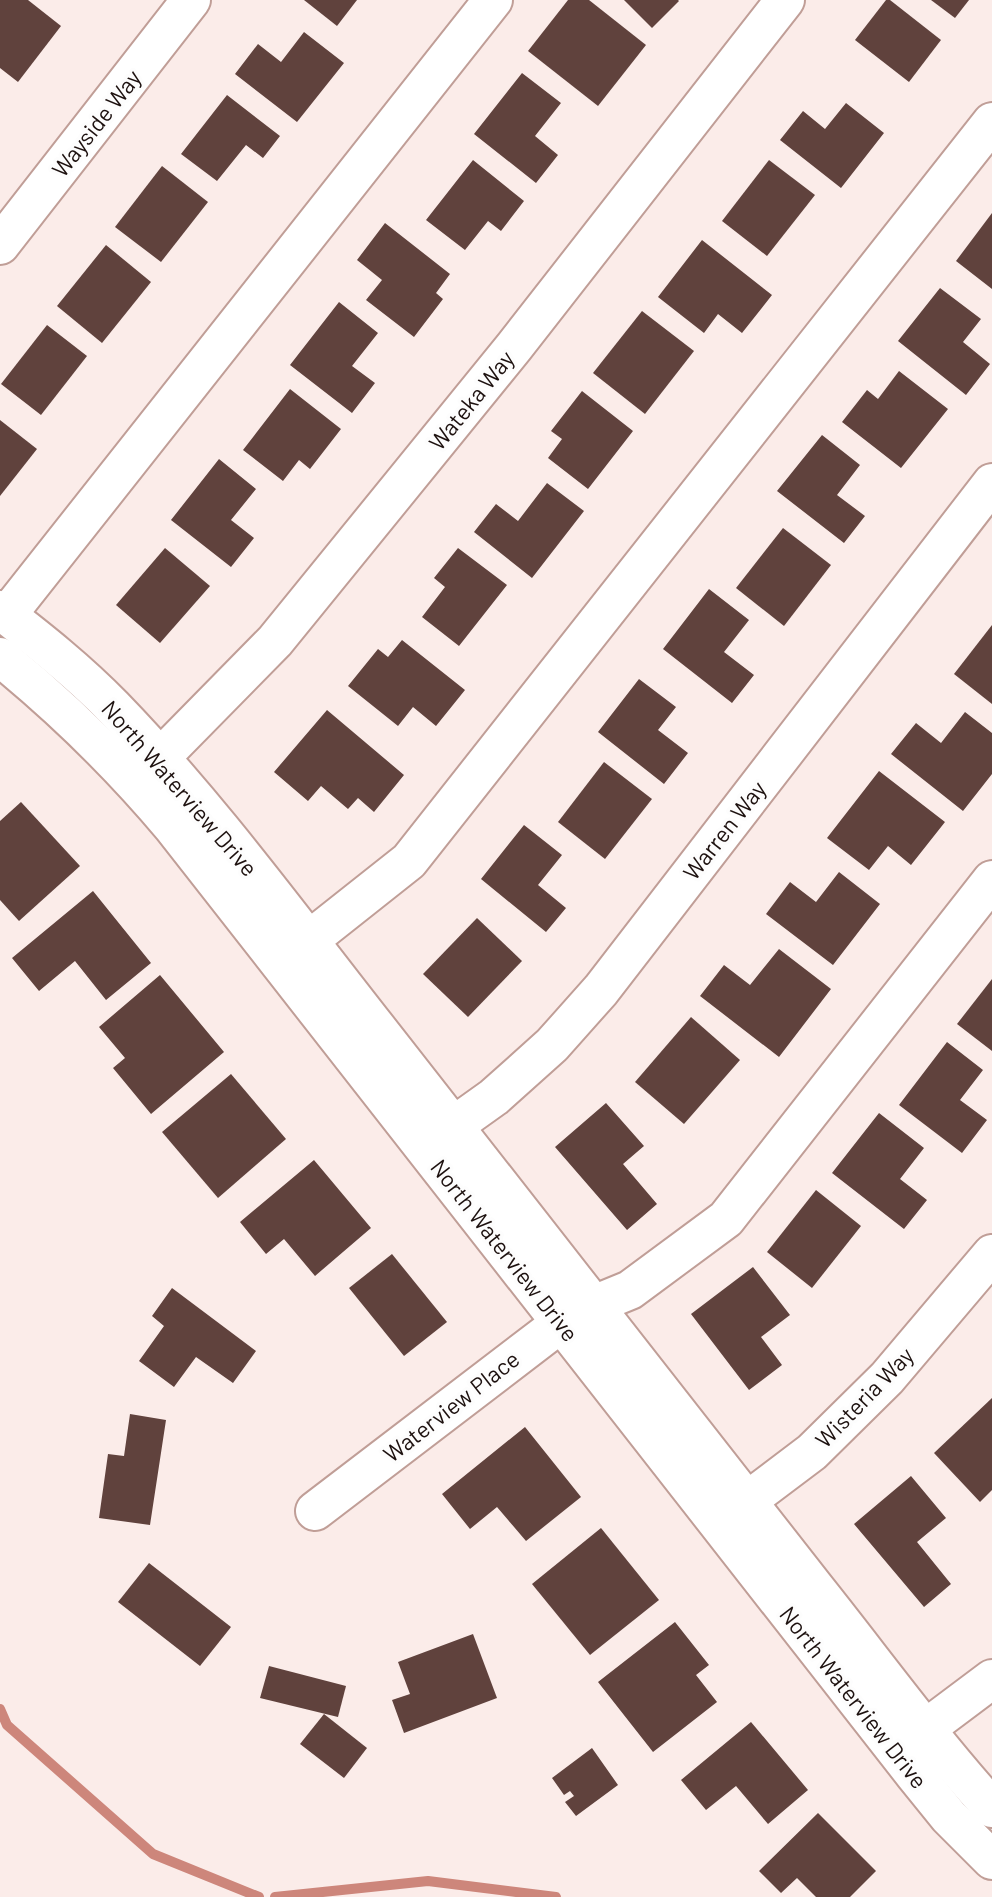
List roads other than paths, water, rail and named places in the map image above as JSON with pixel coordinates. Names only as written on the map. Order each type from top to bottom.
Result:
[{"type":"street","name":"Wayside Way","points":[[0,245],[191,0]]},
{"type":"street","points":[[4,612],[493,0]]},
{"type":"street","name":"Wateka Way","points":[[147,769],[275,641],[514,347],[785,0]]},
{"type":"street","points":[[308,941],[409,861],[992,122]]},
{"type":"street","name":"Warren Way","points":[[439,1137],[494,1097],[552,1045],[601,990],[992,483]]},
{"type":"street","name":"North Waterview Drive","points":[[4,612],[100,695],[147,769],[732,1512],[992,1808]]},
{"type":"street","name":"North Waterview Drive","points":[[0,657],[47,696],[147,769],[308,941],[439,1137]]},
{"type":"street","name":"Waterview Place","points":[[315,1511],[576,1314],[630,1290],[726,1219],[992,880]]},
{"type":"street","name":"Wisteria Way","points":[[732,1512],[812,1452],[887,1378],[992,1254]]},
{"type":"street","name":"North Waterview Drive","points":[[732,1512],[915,1775],[949,1817],[992,1860]]},
{"type":"street","points":[[924,1730],[992,1679]]},
{"type":"waterway","points":[[0,1709],[7,1725],[153,1854],[259,1897]]},
{"type":"waterway","points":[[275,1897],[428,1881],[556,1897]]}]
